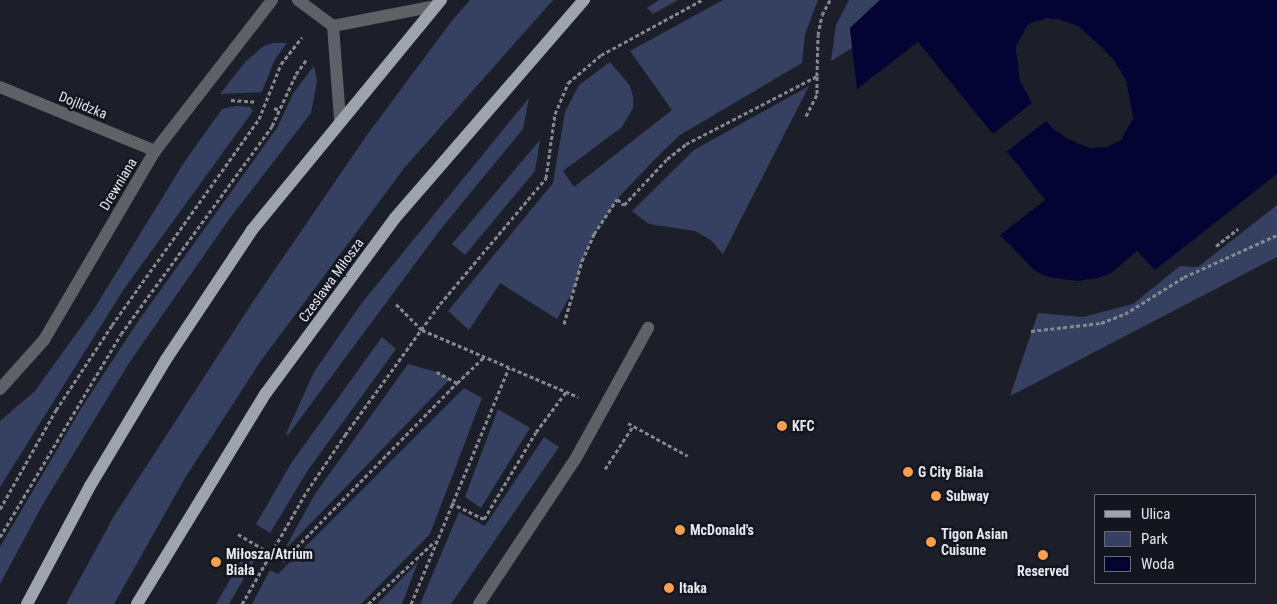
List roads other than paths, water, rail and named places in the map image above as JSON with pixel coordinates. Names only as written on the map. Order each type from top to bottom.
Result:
[{"type":"main road","name":"Czesława Miłosza","points":[[137,604],[266,393],[389,226],[484,112],[584,0]]},
{"type":"main road","points":[[26,604],[90,486],[167,358],[252,230],[340,120],[438,3]]},
{"type":"street","name":"Drewniana","points":[[0,388],[44,340],[155,151],[272,0]]},
{"type":"street","points":[[298,0],[333,26],[438,3]]},
{"type":"street","points":[[333,26],[340,120]]},
{"type":"street","name":"Dojlidzka","points":[[0,87],[155,151]]},
{"type":"street","points":[[479,604],[576,458],[648,328]]},
{"type":"water","points":[[880,0],[1277,0],[1277,174],[1155,270],[1137,251],[1111,273],[1098,278],[1078,281],[1048,277],[1035,271],[1000,235],[1045,200],[1006,152],[1046,121],[1066,138],[1090,148],[1106,147],[1121,140],[1133,118],[1126,80],[1112,58],[1078,26],[1058,19],[1035,21],[1027,26],[1016,50],[1020,81],[1032,103],[992,135],[918,42],[857,89],[850,28]]},
{"type":"place","name":"KFC","points":[[782,426]]},
{"type":"place","name":"G City Biała","points":[[908,472]]},
{"type":"place","name":"Subway","points":[[936,496]]},
{"type":"place","name":"McDonald's","points":[[680,530]]},
{"type":"place","name":"Tigon Asian Cuisune","points":[[931,542]]},
{"type":"place","name":"Reserved","points":[[1043,555]]},
{"type":"place","name":"Miłosza/Atrium Biała","points":[[216,562]]},
{"type":"place","name":"Itaka","points":[[669,588]]}]
